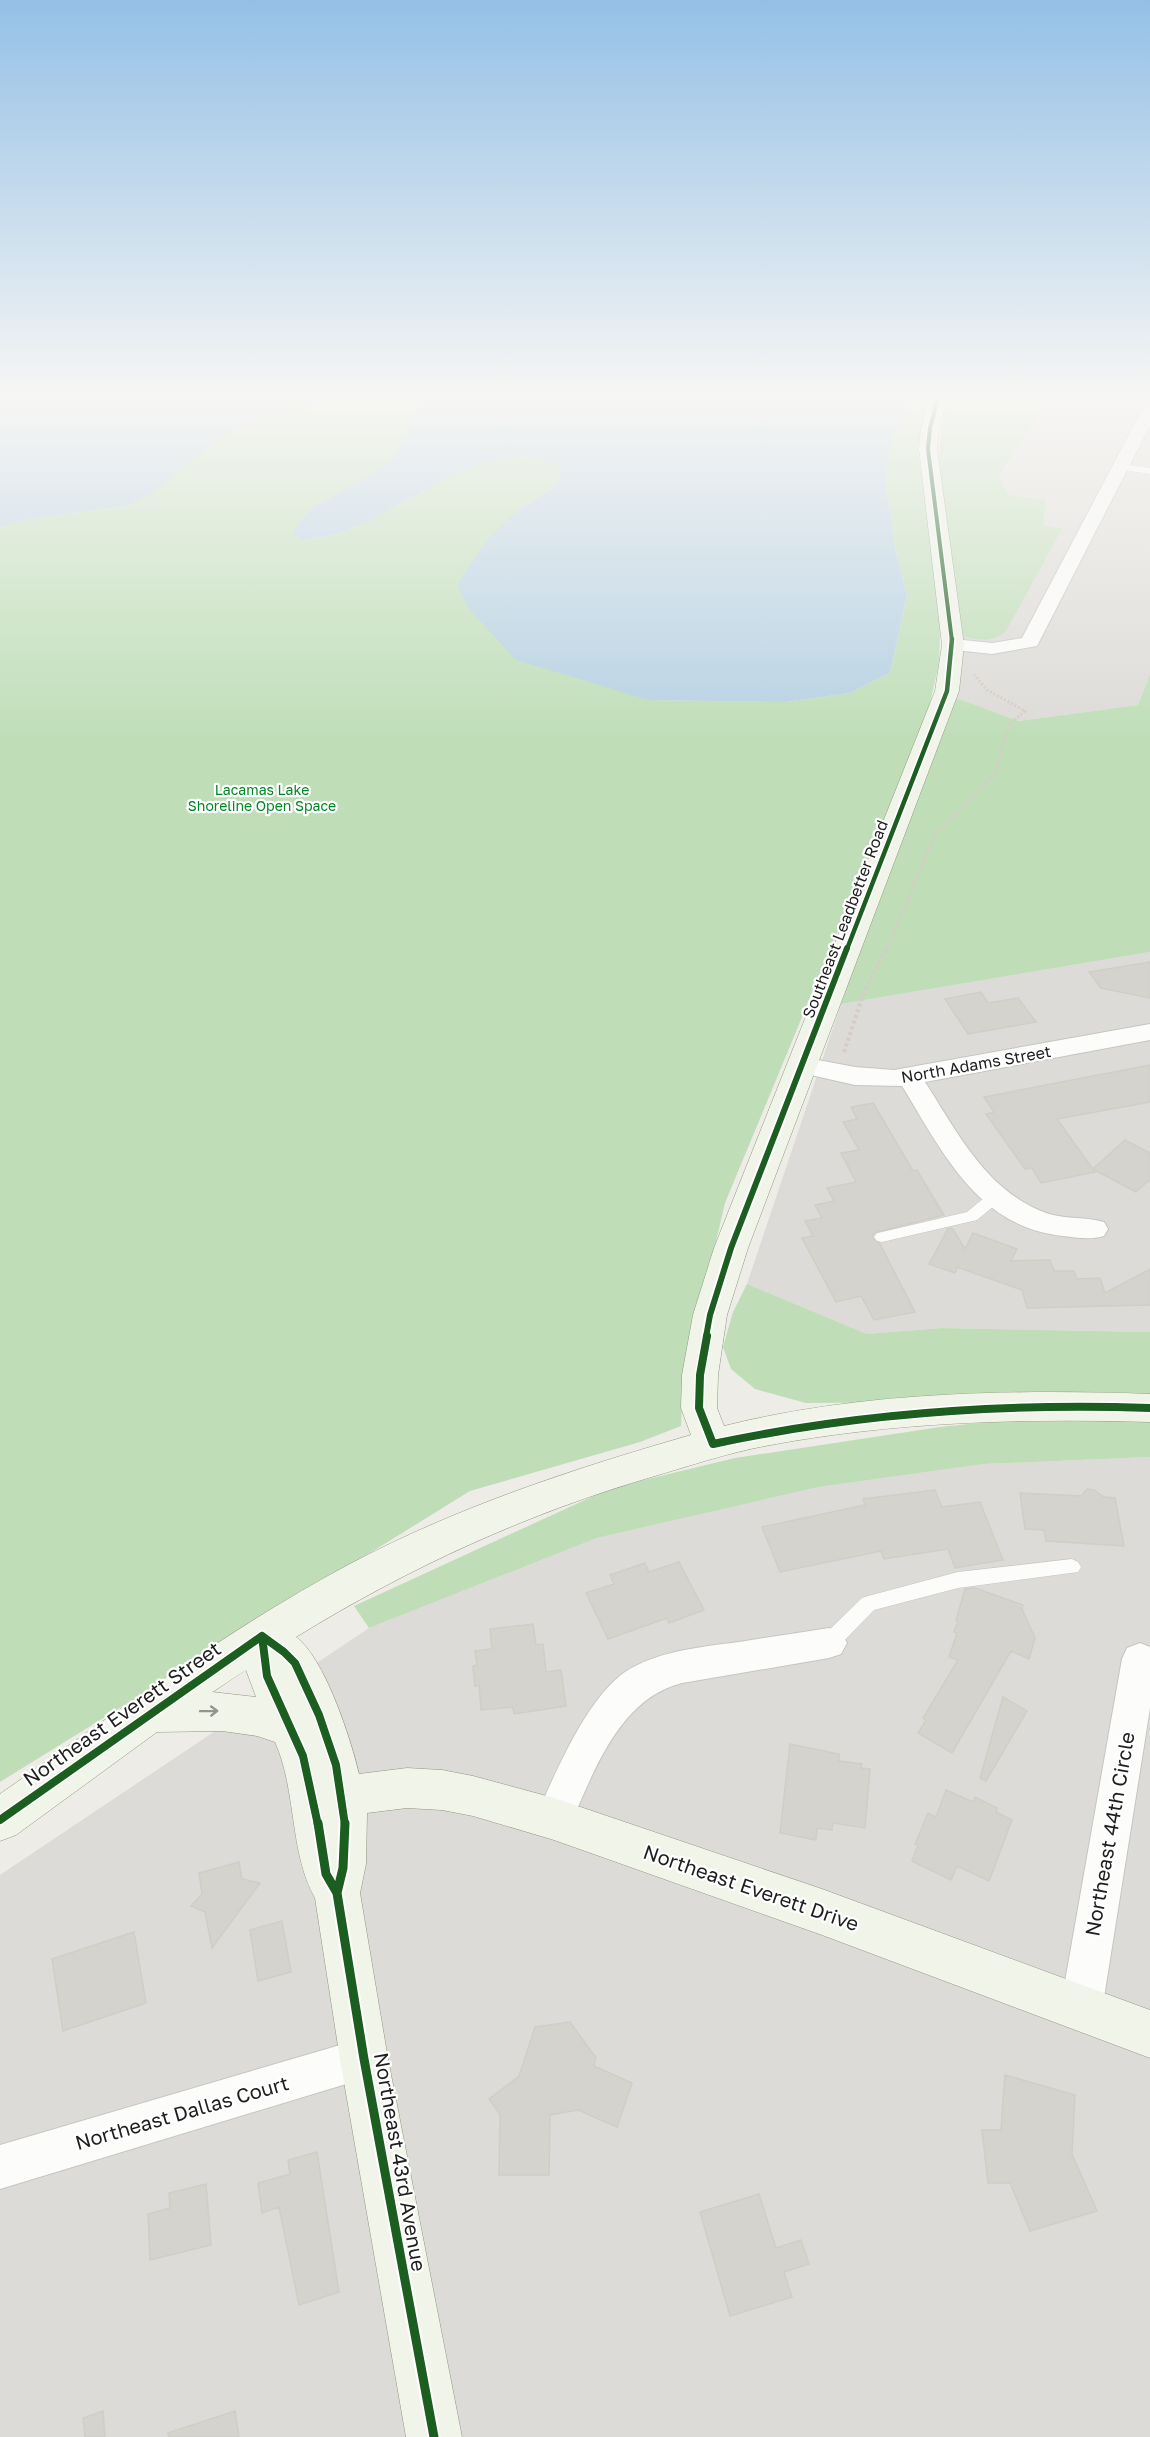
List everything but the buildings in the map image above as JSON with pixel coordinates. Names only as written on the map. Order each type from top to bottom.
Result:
[{"type":"street","name":"Southeast Leadbetter Road","points":[[712,1444],[699,1408],[704,1340],[710,1315],[731,1248],[930,741],[947,691],[952,656],[935,509]]},
{"type":"street","points":[[952,656],[978,650],[1009,648],[1030,642],[1099,509]]},
{"type":"street","name":"North Adams Street","points":[[802,1065],[837,1073],[882,1079],[909,1077],[1150,1032]]},
{"type":"street","points":[[909,1077],[969,1173],[995,1197],[1035,1220],[1094,1229]]},
{"type":"street","name":"Northeast Everett Street","points":[[0,1820],[262,1636],[324,1599],[393,1562],[477,1522],[550,1492],[712,1444],[778,1429],[969,1409],[1043,1406],[1150,1408]]},
{"type":"street","name":"Northeast 43rd Avenue","points":[[262,1636],[267,1676],[292,1729],[310,1782],[326,1874],[337,1893],[364,2060],[434,2437]]},
{"type":"street","name":"Northeast 43rd Avenue","points":[[262,1636],[294,1661],[321,1721],[343,1796],[345,1869],[337,1893]]},
{"type":"street","points":[[554,1819],[577,1769],[610,1714],[637,1684],[698,1664],[828,1643]]},
{"type":"street","name":"Northeast 44th Circle","points":[[1081,2010],[1140,1659]]},
{"type":"street","points":[[150,1713],[245,1712],[269,1718],[292,1729]]},
{"type":"street","name":"Northeast Everett Drive","points":[[343,1796],[407,1788],[442,1790],[474,1796],[554,1819],[822,1912],[1150,2034]]},
{"type":"street","name":"Northeast Dallas Court","points":[[0,2167],[364,2060]]},
{"type":"lane","points":[[882,1237],[972,1216],[995,1197]]},
{"type":"lane","points":[[828,1643],[868,1604],[958,1580],[1072,1567]]},
{"type":"path","points":[[837,1073],[864,992],[892,939],[938,831],[995,774],[1009,724],[1025,711],[987,690],[970,670],[952,656]]},
{"type":"shaded area","points":[[1024,509],[1150,509],[1150,674],[1138,705],[1019,721],[948,695],[958,635],[1062,530],[1044,525]]},
{"type":"shaded area","points":[[1056,512],[1093,519],[1087,532],[1051,526]]},
{"type":"shaded area","points":[[1150,952],[1150,1332],[941,1328],[867,1334],[747,1284],[841,1004]]},
{"type":"shaded area","points":[[1150,1457],[1150,2437],[0,2437],[0,1875],[369,1628],[597,1538],[819,1487],[984,1464]]},
{"type":"green space","name":"Lacamas Lake Shoreline Open Space","points":[[105,509],[310,509],[292,533],[303,540],[333,535],[368,522],[392,509],[520,509],[518,510],[649,700],[785,702],[850,693],[890,673],[907,595],[896,552],[889,509],[927,509],[941,601],[939,663],[916,764],[897,788],[725,1203],[683,1381],[681,1426],[640,1442],[470,1491],[0,1782],[0,527],[37,518]]},
{"type":"green space","points":[[940,509],[1045,509],[1044,525],[1062,529],[1006,631],[989,639],[958,635]]},
{"type":"green space","points":[[1150,674],[1150,952],[841,1004],[948,695],[1019,721],[1138,705]]},
{"type":"green space","points":[[747,1284],[867,1334],[941,1328],[1150,1332],[1150,1401],[806,1403],[755,1389],[731,1369],[723,1347],[733,1312]]},
{"type":"green space","points":[[1046,1416],[1150,1420],[1150,1457],[984,1464],[819,1487],[597,1538],[369,1628],[354,1606],[611,1488],[735,1458],[940,1427]]},
{"type":"water","points":[[0,509],[105,509],[37,518],[0,527]]},
{"type":"water","points":[[310,509],[392,509],[368,522],[333,535],[302,540],[292,533]]},
{"type":"water","points":[[889,509],[896,552],[907,595],[890,673],[850,693],[785,702],[649,700],[516,660],[469,609],[457,584],[488,539],[518,510]]},
{"type":"cycle path","points":[[936,509],[953,645],[947,691],[731,1248],[710,1315],[700,1375],[699,1408],[713,1444],[821,1423],[930,1411],[1040,1406],[1150,1408]]},
{"type":"cycle path","points":[[262,1636],[267,1676],[303,1756],[314,1801],[326,1874],[337,1893],[364,2059],[434,2437]]},
{"type":"cycle path","points":[[262,1636],[288,1655],[297,1666],[319,1715],[336,1765],[345,1816],[343,1868],[337,1893]]},
{"type":"cycle path","points":[[0,1820],[262,1636]]}]
